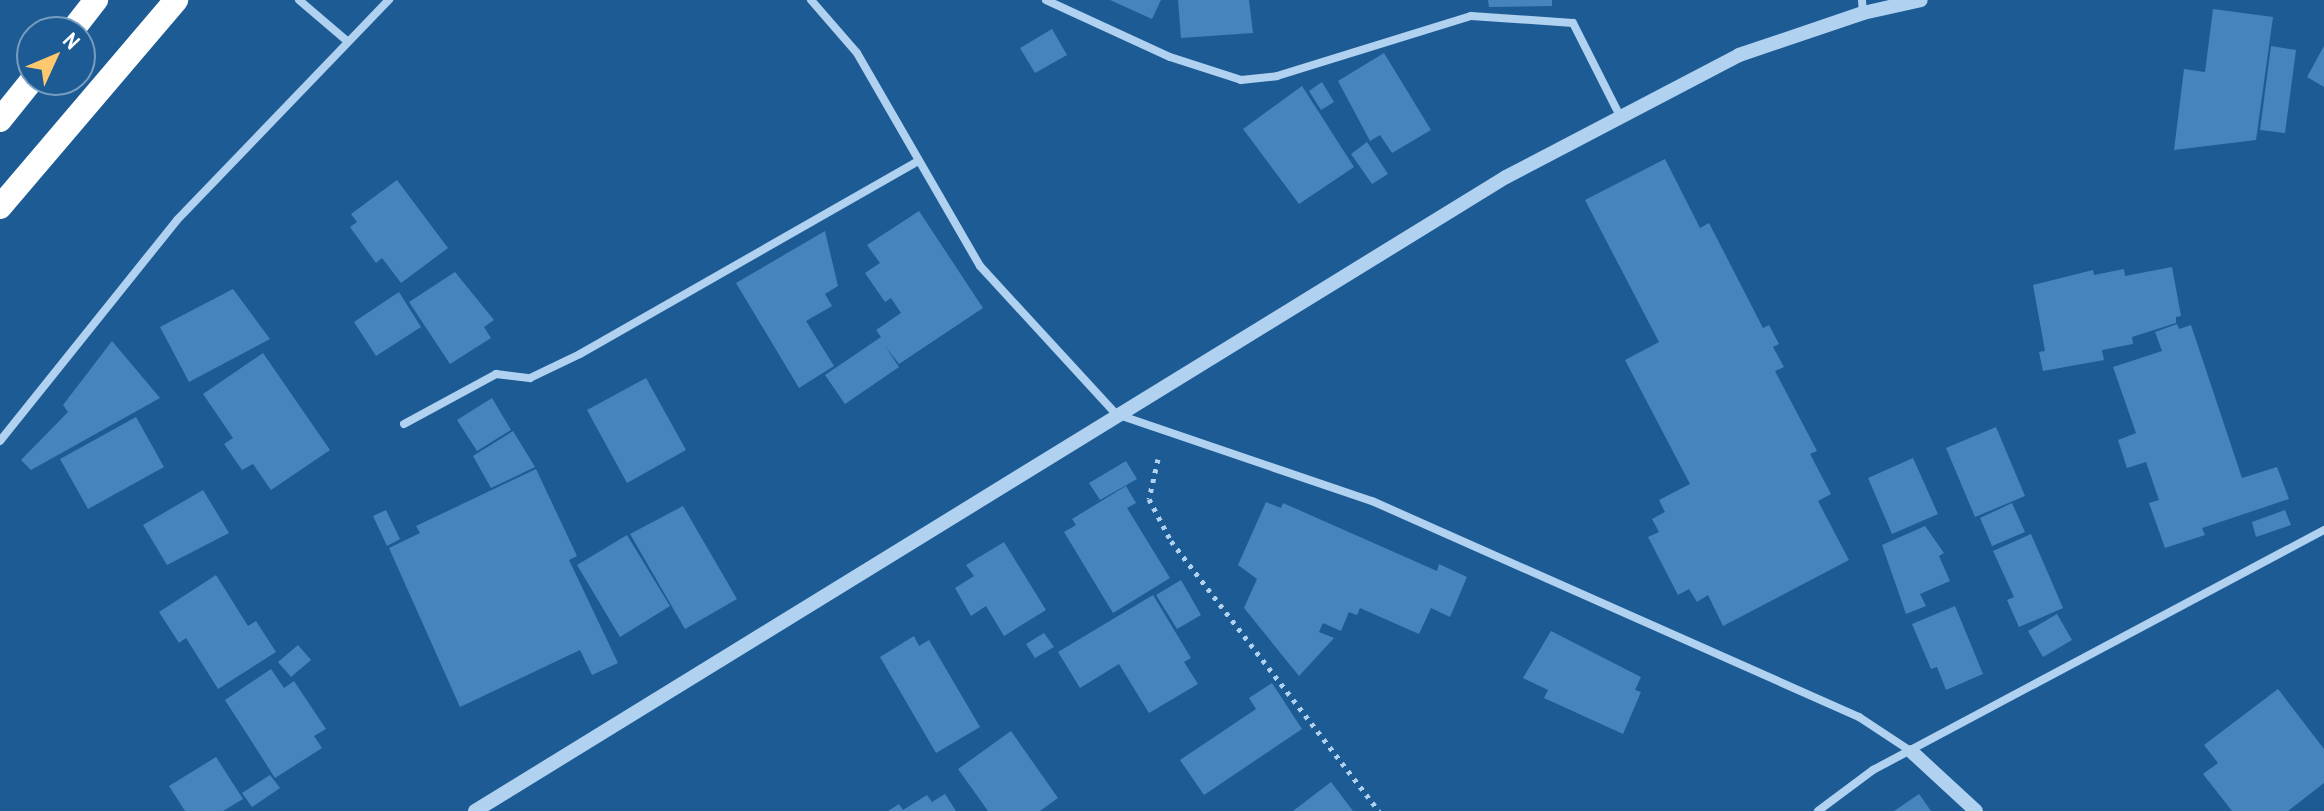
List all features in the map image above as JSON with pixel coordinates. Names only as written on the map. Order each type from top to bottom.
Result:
[{"type":"highway","points":[[84,16],[96,0]]},
{"type":"highway","points":[[0,207],[176,0]]},
{"type":"highway","points":[[0,120],[19,96]]},
{"type":"street","points":[[299,0],[346,40]]},
{"type":"street","points":[[0,441],[177,220],[346,40],[389,0]]},
{"type":"street","points":[[812,0],[857,53],[916,162],[980,266],[1116,414],[1372,501],[1581,590],[1859,717],[1912,752],[1976,811]]},
{"type":"street","points":[[1046,0],[1170,57],[1241,80],[1277,76],[1471,16],[1573,23],[1619,114]]},
{"type":"street","points":[[475,811],[1325,284],[1619,114],[1739,55],[1862,6],[1921,0]]},
{"type":"street","points":[[404,424],[496,374],[530,378],[580,354],[916,162]]},
{"type":"street","points":[[1818,811],[1873,770],[1912,752],[2324,530]]},
{"type":"path","points":[[1166,431],[1149,499],[1171,541],[1379,811]]},
{"type":"building","points":[[1110,0],[1161,0],[1152,19]]},
{"type":"building","points":[[1178,0],[1249,0],[1253,33],[1181,38]]},
{"type":"building","points":[[1488,0],[1552,0],[1552,6],[1489,7]]},
{"type":"building","points":[[2213,9],[2273,17],[2256,140],[2174,150],[2184,69],[2205,72]]},
{"type":"building","points":[[1052,29],[1067,55],[1035,73],[1020,48]]},
{"type":"building","points":[[2271,46],[2296,50],[2285,133],[2260,130]]},
{"type":"building","points":[[2324,46],[2324,87],[2307,77]]},
{"type":"building","points":[[1384,53],[1431,130],[1392,153],[1380,135],[1370,141],[1338,81]]},
{"type":"building","points":[[1322,82],[1334,102],[1321,110],[1309,91]]},
{"type":"building","points":[[1302,86],[1354,167],[1299,204],[1243,129]]},
{"type":"building","points":[[1367,142],[1388,174],[1372,184],[1351,154]]},
{"type":"building","points":[[1665,159],[1700,228],[1709,223],[1763,328],[1769,325],[1779,344],[1773,347],[1784,367],[1775,371],[1817,451],[1810,454],[1831,494],[1818,501],[1849,560],[1723,626],[1708,595],[1697,602],[1689,589],[1678,595],[1648,537],[1659,532],[1652,519],[1665,512],[1659,500],[1690,484],[1625,360],[1659,342],[1585,200]]},
{"type":"building","points":[[397,180],[448,248],[401,283],[382,258],[376,263],[350,227],[357,222],[351,214]]},
{"type":"building","points":[[919,211],[983,308],[899,364],[885,346],[899,367],[845,404],[825,375],[881,337],[876,330],[901,313],[891,298],[885,302],[865,273],[880,263],[867,245]]},
{"type":"building","points":[[825,231],[838,286],[825,294],[832,306],[806,321],[834,366],[799,388],[736,283]]},
{"type":"building","points":[[2172,267],[2181,316],[2176,317],[2176,323],[2132,337],[2133,344],[2102,350],[2104,360],[2043,371],[2039,352],[2045,351],[2033,285],[2093,270],[2094,275],[2124,269],[2125,276]]},
{"type":"building","points":[[455,272],[494,320],[484,327],[491,338],[450,364],[409,302]]},
{"type":"building","points":[[233,289],[270,339],[189,382],[160,327]]},
{"type":"building","points":[[399,292],[421,327],[376,356],[354,322]]},
{"type":"building","points":[[2177,324],[2179,329],[2191,325],[2242,478],[2277,467],[2289,499],[2202,528],[2205,535],[2165,548],[2149,503],[2159,500],[2146,462],[2127,468],[2118,440],[2136,433],[2113,367],[2162,351],[2155,332]]},
{"type":"building","points":[[112,341],[160,398],[31,470],[21,460],[68,412],[63,405]]},
{"type":"building","points":[[263,353],[330,450],[271,490],[253,464],[242,470],[224,444],[233,438],[203,394]]},
{"type":"building","points":[[646,378],[686,450],[627,483],[587,410]]},
{"type":"building","points":[[492,398],[511,430],[477,451],[457,420]]},
{"type":"building","points":[[136,417],[164,467],[88,509],[60,459]]},
{"type":"building","points":[[1996,427],[2025,496],[1975,517],[1946,448]]},
{"type":"building","points":[[513,431],[535,467],[491,488],[473,456]]},
{"type":"building","points":[[1913,458],[1938,514],[1892,534],[1868,478]]},
{"type":"building","points":[[1126,461],[1137,479],[1100,500],[1089,483]]},
{"type":"building","points":[[536,469],[577,556],[569,560],[618,663],[592,675],[580,650],[460,707],[389,548],[420,533],[416,526]]},
{"type":"building","points":[[1126,486],[1136,503],[1127,508],[1170,578],[1113,613],[1064,532],[1076,525],[1072,519]]},
{"type":"building","points":[[203,490],[229,533],[167,565],[143,525]]},
{"type":"building","points":[[1266,502],[1281,508],[1283,503],[1437,571],[1439,564],[1467,577],[1450,617],[1431,608],[1419,634],[1360,608],[1357,615],[1349,612],[1341,631],[1323,623],[1319,632],[1334,638],[1299,676],[1244,608],[1257,579],[1238,565]]},
{"type":"building","points":[[2012,503],[2025,532],[1992,546],[1980,518]]},
{"type":"building","points":[[683,506],[737,599],[685,629],[630,534]]},
{"type":"building","points":[[386,510],[400,539],[387,546],[373,516]]},
{"type":"building","points":[[2285,510],[2291,525],[2256,537],[2252,522]]},
{"type":"building","points":[[1925,526],[1944,553],[1939,556],[1950,581],[1920,594],[1926,606],[1906,614],[1882,545]]},
{"type":"building","points":[[2031,534],[2063,608],[2019,627],[2007,600],[2014,597],[1993,551]]},
{"type":"building","points":[[627,535],[670,606],[620,637],[577,565]]},
{"type":"building","points":[[1004,542],[1046,610],[1004,636],[986,606],[971,616],[955,588],[974,576],[966,565]]},
{"type":"building","points":[[216,575],[248,626],[256,621],[276,652],[218,689],[186,638],[179,643],[159,612]]},
{"type":"building","points":[[1181,580],[1201,615],[1177,629],[1156,595]]},
{"type":"building","points":[[1153,595],[1191,658],[1184,662],[1198,684],[1149,713],[1119,664],[1080,688],[1058,652]]},
{"type":"building","points":[[1955,606],[1983,674],[1946,690],[1937,667],[1931,669],[1912,624]]},
{"type":"building","points":[[2057,614],[2072,640],[2043,657],[2028,631]]},
{"type":"building","points":[[1551,631],[1641,677],[1635,690],[1641,692],[1623,734],[1544,698],[1548,690],[1523,678]]},
{"type":"building","points":[[1044,633],[1054,647],[1035,658],[1026,644]]},
{"type":"building","points":[[914,636],[919,646],[929,640],[980,727],[936,753],[880,657]]},
{"type":"building","points":[[298,645],[311,660],[291,677],[278,662]]},
{"type":"building","points":[[271,669],[284,688],[294,681],[326,729],[314,736],[322,748],[275,778],[225,700]]},
{"type":"building","points":[[1272,683],[1302,729],[1204,795],[1180,760],[1256,709],[1249,698]]},
{"type":"building","points":[[2278,689],[2324,749],[2324,783],[2288,811],[2232,811],[2203,774],[2218,763],[2204,745]]},
{"type":"building","points":[[1011,731],[1058,798],[1040,811],[988,811],[958,769]]},
{"type":"building","points":[[216,757],[243,799],[223,811],[185,811],[169,786]]},
{"type":"building","points":[[270,775],[280,788],[252,807],[242,793]]},
{"type":"building","points":[[1331,782],[1353,811],[1293,811]]},
{"type":"building","points":[[945,794],[956,811],[888,811],[899,804],[903,810],[927,795],[932,802]]},
{"type":"building","points":[[1919,794],[1931,811],[1894,811]]}]
